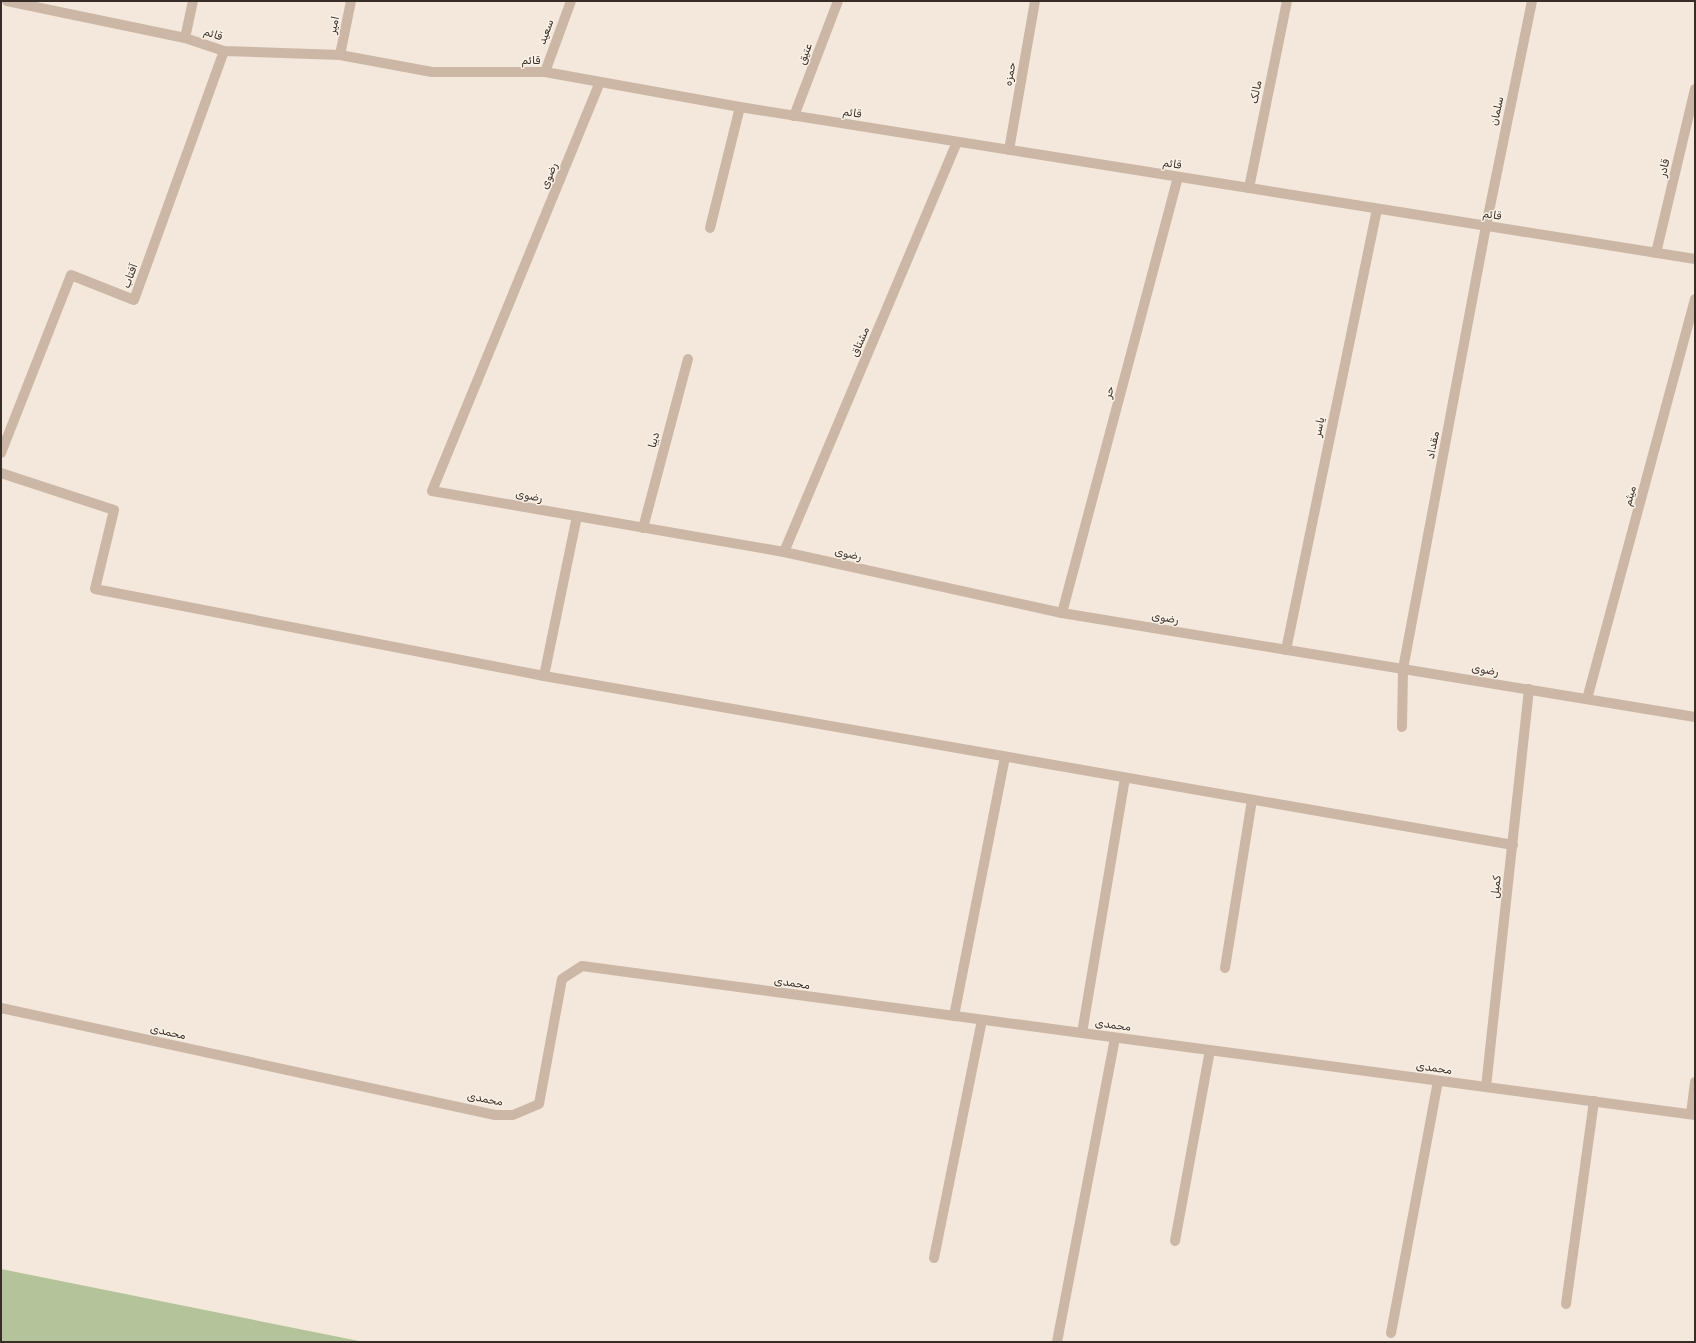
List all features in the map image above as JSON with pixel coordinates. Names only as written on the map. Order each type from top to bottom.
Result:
[{"type":"street","name":"قائم","points":[[7,1],[185,38],[224,51],[340,54],[432,72],[545,72],[794,116],[1695,260]]},
{"type":"street","points":[[185,38],[193,1]]},
{"type":"street","name":"امیر","points":[[340,54],[351,1]]},
{"type":"street","name":"سعید","points":[[545,72],[571,1]]},
{"type":"street","name":"عتیق","points":[[794,116],[838,1]]},
{"type":"street","name":"حمزه","points":[[1009,150],[1035,1]]},
{"type":"street","name":"مالک","points":[[1249,188],[1287,1]]},
{"type":"street","name":"سلمان","points":[[1486,226],[1532,1]]},
{"type":"street","name":"آفتاب","points":[[1,453],[71,275],[134,300],[224,51]]},
{"type":"street","name":"رضوی","points":[[600,82],[432,491],[784,552],[1062,613],[1695,717]]},
{"type":"street","name":"قادر","points":[[1656,253],[1695,89]]},
{"type":"street","points":[[710,228],[740,107]]},
{"type":"street","name":"مشتاق","points":[[784,552],[957,142]]},
{"type":"street","name":"حر","points":[[1062,613],[1178,177]]},
{"type":"street","name":"یاسر","points":[[1286,650],[1376,209]]},
{"type":"street","name":"مقداد","points":[[1402,727],[1403,669],[1486,226]]},
{"type":"street","name":"میثم","points":[[1588,700],[1695,299]]},
{"type":"street","name":"دیبا","points":[[644,528],[688,359]]},
{"type":"street","points":[[1,473],[114,510],[95,589],[544,676],[1513,846]]},
{"type":"street","points":[[544,676],[577,516]]},
{"type":"street","name":"کمیل","points":[[1486,1087],[1529,690]]},
{"type":"street","points":[[954,1016],[1005,757]]},
{"type":"street","points":[[1082,1033],[1125,778]]},
{"type":"street","points":[[1226,968],[1252,800]]},
{"type":"street","name":"محمدی","points":[[1,1008],[487,1113],[513,1115],[539,1104],[562,979],[582,966],[1693,1115]]},
{"type":"street","points":[[934,1258],[982,1020]]},
{"type":"street","points":[[1057,1342],[1116,1038]]},
{"type":"street","points":[[1176,1241],[1210,1050]]},
{"type":"street","points":[[1390,1333],[1438,1081]]},
{"type":"street","points":[[1693,1115],[1695,1082]]},
{"type":"street","points":[[1566,1304],[1594,1101]]},
{"type":"green space","points":[[1,1269],[364,1342],[1,1342]]}]
